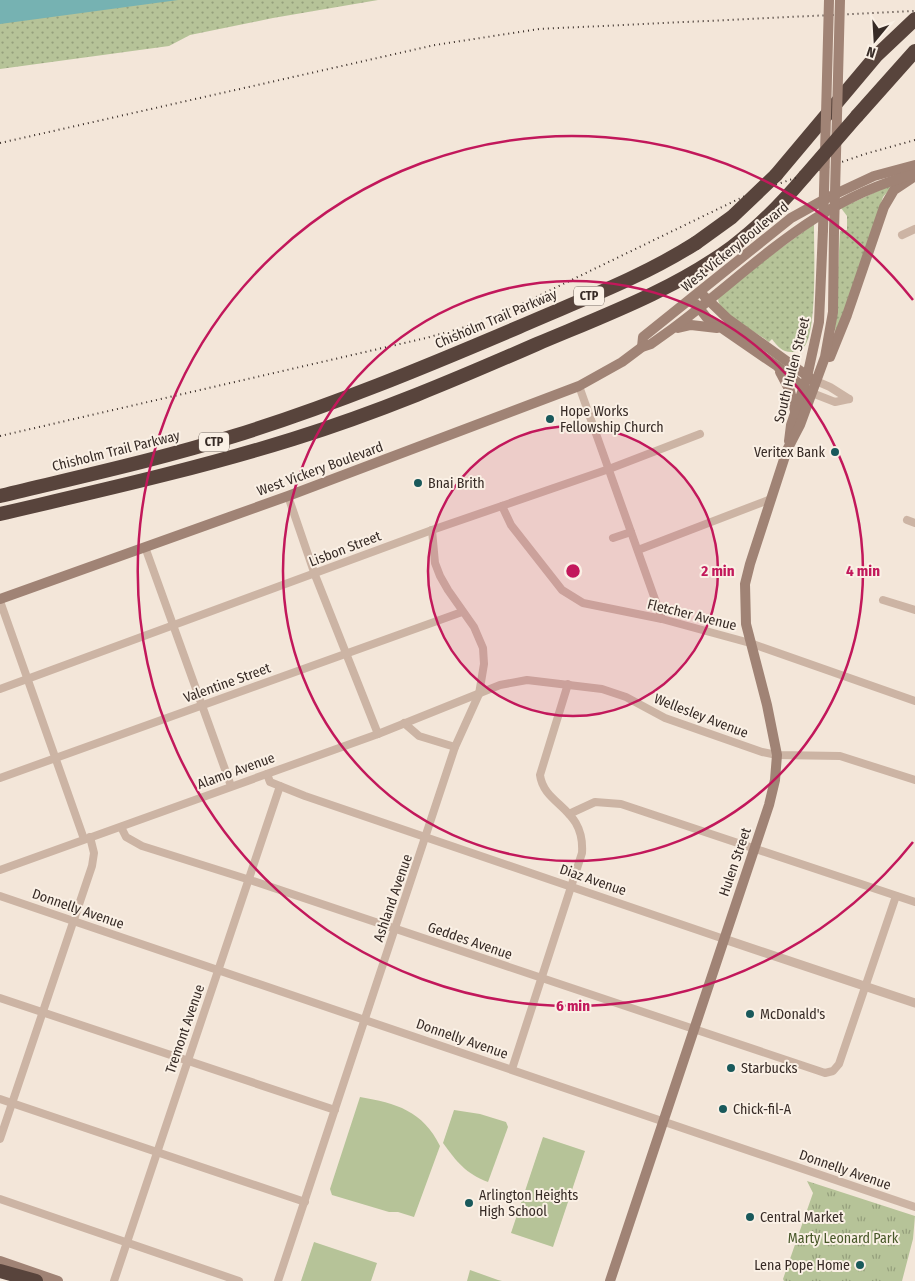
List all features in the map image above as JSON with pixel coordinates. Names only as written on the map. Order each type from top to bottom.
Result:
[{"type":"highway","name":"Chisholm Trail Parkway","points":[[0,496],[208,444],[312,410],[422,368],[643,272],[696,244],[720,227],[754,198],[876,56],[915,19]]},
{"type":"highway","name":"CTP","points":[[0,514],[238,456],[300,437],[420,394],[657,292],[709,263],[744,238],[783,201],[915,51]]},
{"type":"highway","points":[[0,1270],[36,1281]]},
{"type":"main road","name":"South Hulen Street","points":[[789,444],[800,425],[811,379],[820,312],[829,0]]},
{"type":"main road","name":"South Hulen Street","points":[[811,379],[825,357],[833,312],[840,0]]},
{"type":"main road","name":"West Vickery Boulevard","points":[[642,347],[643,337],[692,300],[750,250],[806,209],[874,176],[915,165]]},
{"type":"main road","name":"West Vickery Boulevard","points":[[0,600],[288,496],[579,386],[614,367],[672,329],[704,305],[757,259],[812,219],[880,184],[915,175]]},
{"type":"main road","points":[[692,300],[728,319],[811,379],[826,367],[888,198],[894,190],[915,175]]},
{"type":"main road","points":[[701,292],[707,318],[777,366],[808,390]]},
{"type":"main road","points":[[672,329],[691,325],[724,330]]},
{"type":"main road","points":[[777,366],[790,391],[795,413]]},
{"type":"main road","name":"South Hulen Street","points":[[789,444],[795,413],[808,390]]},
{"type":"main road","name":"Hulen Street","points":[[610,1281],[753,848],[769,805],[775,780],[777,755],[767,704],[750,643],[744,605],[746,584],[789,444]]},
{"type":"main road","points":[[0,1261],[58,1281]]},
{"type":"street","points":[[902,235],[915,229]]},
{"type":"street","points":[[808,390],[835,402],[849,399],[830,387],[811,379]]},
{"type":"street","points":[[579,386],[662,619]]},
{"type":"street","name":"Lisbon Street","points":[[0,689],[315,575],[432,530],[700,434]]},
{"type":"street","points":[[288,496],[315,575],[378,734]]},
{"type":"street","points":[[638,550],[771,499]]},
{"type":"street","name":"Fletcher Avenue","points":[[502,506],[521,539],[571,598],[595,607],[662,619],[750,643],[915,701]]},
{"type":"street","points":[[906,520],[915,523]]},
{"type":"street","name":"Ashland Avenue","points":[[278,1281],[427,838],[455,747],[480,694],[484,664],[483,648],[474,627],[448,590],[435,563],[432,530]]},
{"type":"street","points":[[613,538],[632,532]]},
{"type":"street","points":[[144,547],[231,786]]},
{"type":"street","points":[[0,600],[56,758],[94,853],[0,1139]]},
{"type":"street","points":[[883,600],[915,610]]},
{"type":"street","name":"Valentine Street","points":[[0,778],[462,612]]},
{"type":"street","name":"Wellesley Avenue","points":[[480,694],[500,685],[527,680],[602,689],[626,698],[665,718],[732,742],[777,755],[840,756],[915,780]]},
{"type":"street","points":[[512,1069],[580,861],[582,845],[580,829],[542,784],[540,775],[568,684]]},
{"type":"street","name":"Alamo Avenue","points":[[0,870],[378,734],[480,694]]},
{"type":"street","points":[[404,723],[419,736],[455,747]]},
{"type":"street","name":"Diaz Avenue","points":[[268,774],[270,782],[280,786],[427,838],[915,1003]]},
{"type":"street","name":"Tremont Avenue","points":[[114,1281],[280,786]]},
{"type":"street","points":[[569,814],[595,802],[621,804],[915,902]]},
{"type":"street","name":"Geddes Avenue","points":[[121,827],[126,837],[137,844],[250,880],[818,1071],[830,1072],[839,1064],[866,987]]},
{"type":"street","name":"Donnelly Avenue","points":[[0,896],[915,1207]]},
{"type":"street","points":[[866,987],[896,896]]},
{"type":"street","points":[[0,998],[335,1110]]},
{"type":"street","points":[[0,1099],[305,1202]]},
{"type":"street","points":[[0,1199],[239,1281]]},
{"type":"green space","points":[[0,0],[378,0],[273,18],[190,35],[169,46],[0,69]]},
{"type":"green space","points":[[895,183],[883,197],[837,332],[835,331],[840,231],[847,230],[847,216],[841,208]]},
{"type":"green space","points":[[814,224],[814,286],[810,334],[802,348],[793,352],[786,351],[772,339],[769,342],[741,324],[722,308],[718,300],[721,292]]},
{"type":"green space","points":[[360,1097],[397,1106],[417,1117],[433,1134],[440,1146],[414,1217],[398,1212],[389,1212],[332,1195],[330,1189]]},
{"type":"green space","points":[[454,1110],[480,1114],[506,1122],[508,1127],[488,1182],[480,1179],[462,1166],[443,1143]]},
{"type":"green space","points":[[543,1137],[585,1151],[553,1247],[511,1233]]},
{"type":"green space","name":"Marty Leonard Park","points":[[807,1181],[915,1216],[913,1239],[902,1281],[784,1281],[783,1279],[813,1193]]},
{"type":"green space","points":[[314,1242],[377,1263],[371,1281],[301,1281]]},
{"type":"green space","points":[[470,1270],[498,1280],[502,1281],[467,1281]]},
{"type":"water","points":[[0,0],[178,0],[0,24]]},
{"type":"railway","points":[[0,143],[435,45],[539,29],[915,11]]},
{"type":"railway","points":[[0,436],[426,338],[472,325],[526,302],[749,194],[865,154],[915,140]]},
{"type":"place","name":"Hope Works Fellowship Church","points":[[550,419]]},
{"type":"place","name":"Veritex Bank","points":[[835,452]]},
{"type":"place","name":"Bnai Brith","points":[[418,483]]},
{"type":"place","name":"McDonald's","points":[[750,1014]]},
{"type":"place","name":"Starbucks","points":[[731,1068]]},
{"type":"place","name":"Chick-fil-A","points":[[723,1109]]},
{"type":"place","name":"Arlington Heights High School","points":[[469,1203]]},
{"type":"place","name":"Central Market","points":[[750,1217]]},
{"type":"place","name":"Lena Pope Home","points":[[860,1265]]}]
